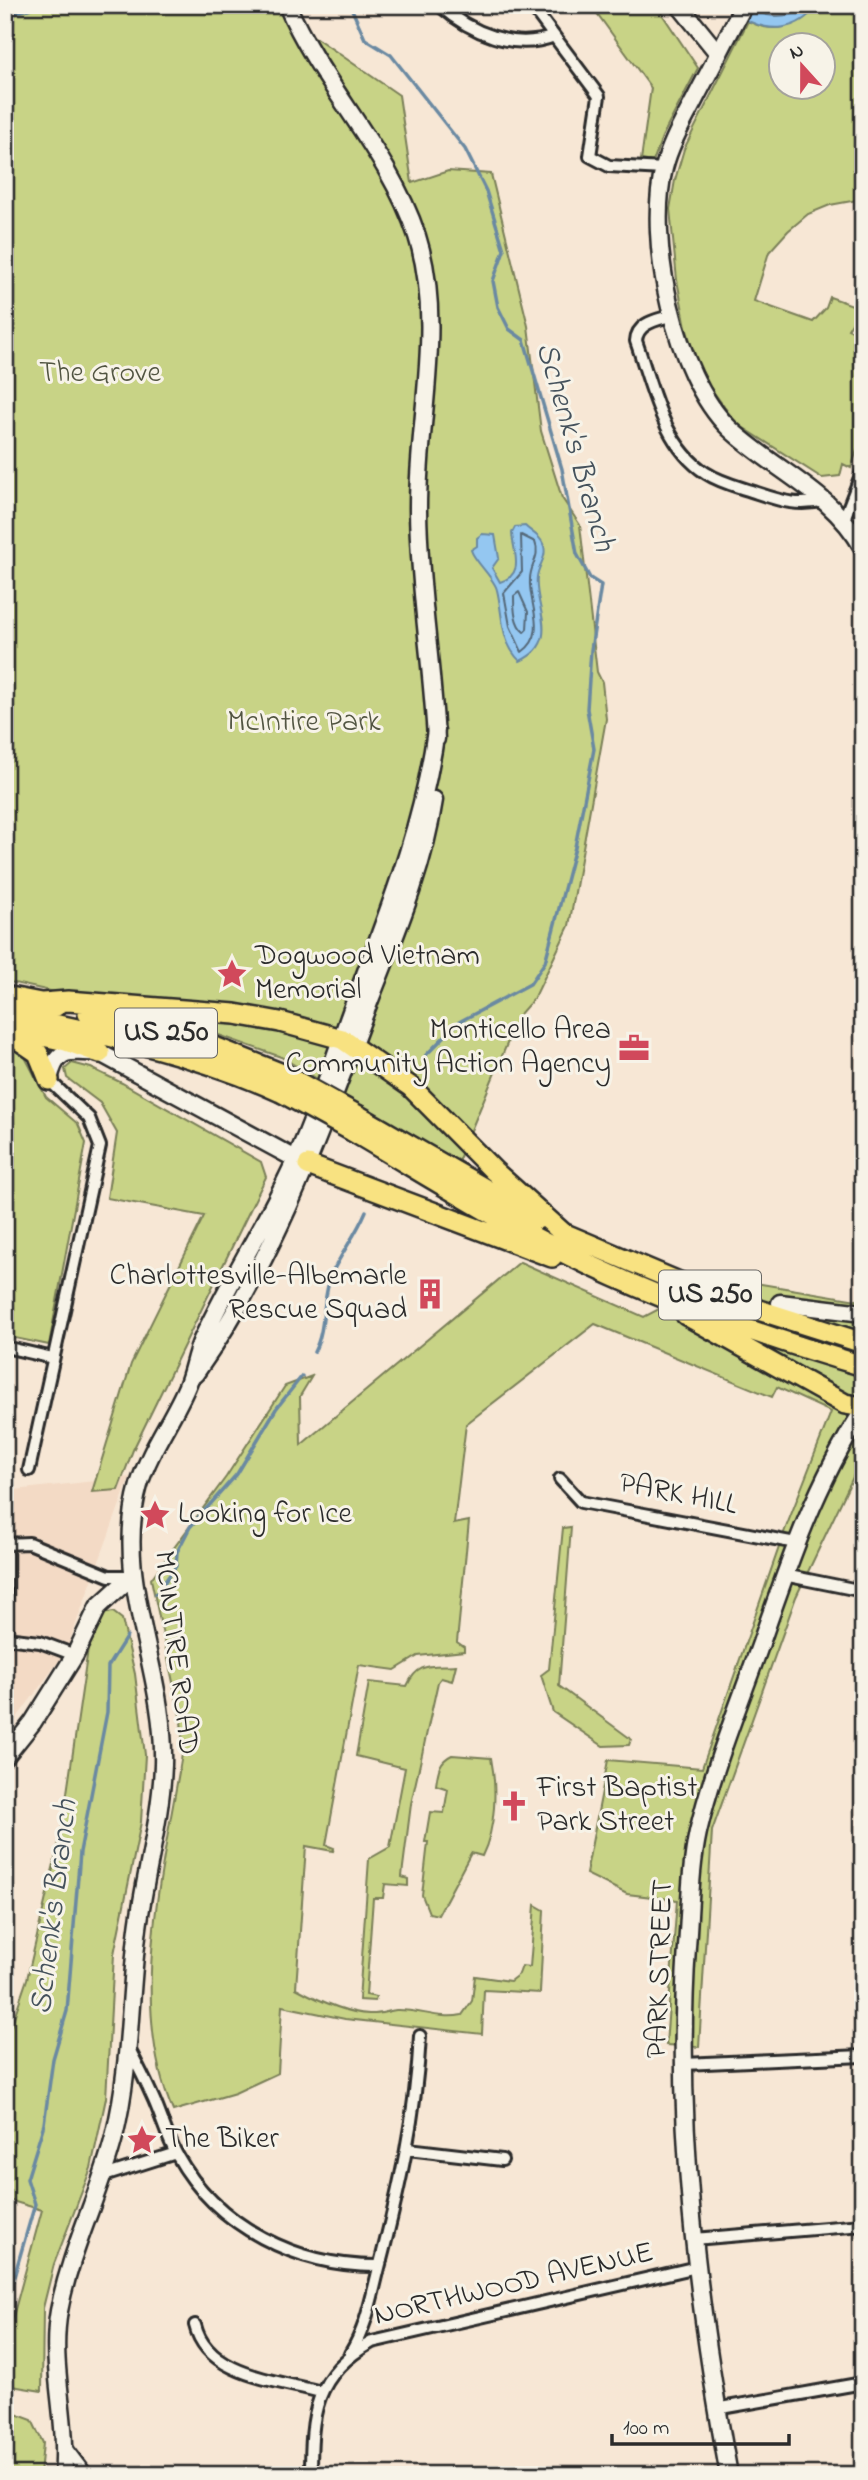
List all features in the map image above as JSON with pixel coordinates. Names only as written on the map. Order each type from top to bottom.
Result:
[{"type":"highway","name":"US 250","points":[[5,996],[44,1013],[283,1083]]},
{"type":"highway","points":[[44,1013],[68,1001],[235,1014],[280,1022],[347,1043],[411,1087],[494,1171],[563,1233]]},
{"type":"highway","name":"US 250","points":[[5,1014],[44,1013],[207,1044],[563,1233],[705,1293],[863,1343]]},
{"type":"highway","points":[[5,1031],[66,1041],[100,1053]]},
{"type":"highway","points":[[5,1031],[30,1045],[38,1054],[49,1080]]},
{"type":"highway","name":"US 250","points":[[356,1123],[507,1222],[607,1272],[637,1286],[804,1348],[863,1366]]},
{"type":"highway","points":[[302,1162],[535,1252],[607,1272]]},
{"type":"highway","points":[[637,1286],[795,1377],[845,1404],[863,1409]]},
{"type":"highway","points":[[705,1293],[780,1303]]},
{"type":"main road","name":"MCINTIRE ROAD","points":[[63,2475],[64,2443],[54,2348],[59,2312],[65,2283],[104,2176],[116,2129],[128,2045],[138,1929],[161,1795],[163,1761],[159,1709],[132,1576],[132,1534],[139,1484],[187,1385],[209,1355],[267,1255],[347,1043],[418,876],[437,782],[436,730],[422,597],[418,509],[429,319],[424,267],[408,212],[394,183],[308,49],[287,5]]},
{"type":"main road","points":[[678,5],[717,52]]},
{"type":"main road","points":[[744,5],[717,52],[673,142],[664,169],[659,228],[673,315],[684,358],[694,379],[726,425],[771,463],[825,500],[844,519],[863,548]]},
{"type":"main road","points":[[49,1080],[53,1063],[61,1054],[69,1051],[100,1053],[302,1162]]},
{"type":"main road","points":[[780,1303],[863,1313]]},
{"type":"main road","name":"PARK STREET","points":[[729,2475],[716,2409],[697,2267],[686,2149],[686,1973],[698,1834],[707,1799],[796,1543],[825,1475],[863,1409]]},
{"type":"main road","points":[[5,1756],[33,1722],[75,1655],[99,1607],[132,1576]]},
{"type":"street","points":[[439,5],[474,31],[522,43],[538,42],[554,36]]},
{"type":"street","points":[[531,5],[599,96],[590,156],[609,166],[664,169]]},
{"type":"street","points":[[673,315],[643,325],[636,335],[636,341],[670,435],[687,458],[718,480],[786,502],[798,505],[825,500]]},
{"type":"street","points":[[844,519],[863,470]]},
{"type":"street","points":[[29,1470],[100,1146],[89,1118],[49,1080]]},
{"type":"street","points":[[5,1347],[53,1358]]},
{"type":"street","name":"PARK HILL","points":[[560,1479],[581,1502],[796,1543]]},
{"type":"street","points":[[75,1655],[40,1642],[6,1638],[5,1544],[29,1543],[109,1576],[132,1576]]},
{"type":"street","points":[[784,1575],[863,1591]]},
{"type":"street","points":[[346,2359],[362,2334],[408,2149],[420,2036]]},
{"type":"street","points":[[128,2045],[176,2153],[211,2201],[264,2239],[323,2260],[379,2266]]},
{"type":"street","points":[[684,2064],[863,2056]]},
{"type":"street","points":[[408,2149],[502,2161]]},
{"type":"street","points":[[104,2176],[176,2153]]},
{"type":"street","points":[[694,2239],[863,2225]]},
{"type":"street","name":"NORTHWOOD AVENUE","points":[[311,2475],[311,2432],[321,2392],[330,2376],[346,2359],[381,2338],[697,2267]]},
{"type":"street","points":[[195,2325],[203,2347],[219,2362],[321,2392]]},
{"type":"street","points":[[716,2409],[863,2383]]},
{"type":"street","points":[[64,2443],[87,2475]]},
{"type":"shaded area","points":[[130,1477],[66,1651],[5,1734],[5,1488],[15,1490]]},
{"type":"green space","name":"McIntire Park","points":[[5,5],[268,5],[399,95],[412,183],[448,171],[491,174],[528,326],[541,431],[562,498],[580,525],[597,672],[602,682],[606,719],[569,926],[535,997],[519,1015],[457,1164],[281,1057],[168,1017],[5,981]]},
{"type":"green space","points":[[591,5],[656,5],[698,68],[662,137],[653,162],[641,160],[651,88]]},
{"type":"green space","points":[[818,5],[863,5],[863,199],[830,205],[808,214],[788,231],[769,252],[754,301],[813,322],[826,308],[830,297],[861,308],[848,329],[863,336],[863,433],[851,468],[843,464],[840,476],[822,478],[736,423],[707,383],[696,361],[686,327],[677,280],[670,209],[684,149],[748,21],[767,28],[777,28],[803,19]]},
{"type":"green space","points":[[5,1045],[13,1047],[25,1057],[46,1097],[78,1124],[86,1143],[49,1345],[5,1336]]},
{"type":"green space","points":[[72,1063],[91,1068],[122,1083],[261,1162],[266,1177],[133,1450],[118,1490],[92,1492],[131,1364],[204,1216],[107,1198],[117,1133],[100,1103],[67,1078],[65,1069]]},
{"type":"green space","points":[[520,1262],[644,1317],[720,1277],[863,1301],[863,1456],[796,1597],[712,1831],[699,2047],[666,2045],[677,1900],[627,1894],[586,1874],[608,1760],[702,1768],[785,1530],[831,1412],[777,1387],[772,1397],[595,1324],[466,1424],[454,1524],[469,1521],[457,1642],[464,1647],[464,1651],[418,1656],[395,1670],[359,1665],[326,1845],[334,1848],[333,1851],[306,1846],[296,1988],[331,2005],[360,2013],[404,2010],[446,2016],[462,2015],[472,2001],[475,1976],[510,1981],[519,1974],[522,1966],[530,1967],[535,1905],[544,1910],[540,1993],[484,1990],[482,2034],[345,2019],[282,2006],[278,2073],[235,2093],[173,2111],[159,2069],[152,2025],[151,1978],[160,1884],[183,1748],[181,1720],[151,1579],[226,1477],[285,1386],[312,1376],[300,1396],[301,1445]]},
{"type":"green space","points":[[571,1527],[559,1686],[631,1739],[629,1745],[603,1746],[553,1712],[541,1675],[549,1669],[563,1528]]},
{"type":"green space","points":[[113,1612],[122,1619],[135,1674],[145,1755],[141,1822],[114,1954],[106,2098],[91,2168],[54,2264],[43,2308],[42,2391],[5,2385],[5,2346],[42,2210],[5,2199],[5,2044],[27,1979],[61,1834],[88,1649],[103,1614]]},
{"type":"green space","points":[[456,1665],[452,1681],[441,1678],[438,1682],[411,1804],[402,1877],[408,1879],[408,1886],[385,1884],[383,1898],[373,1898],[366,1995],[376,1997],[375,2001],[359,2000],[369,1859],[390,1847],[405,1768],[356,1756],[369,1682],[407,1686],[421,1669]]},
{"type":"green space","points":[[452,1755],[491,1758],[494,1808],[487,1845],[482,1856],[471,1853],[438,1915],[429,1913],[422,1895],[428,1842],[425,1842],[430,1812],[444,1813],[448,1789],[436,1785],[442,1763]]},
{"type":"green space","points":[[5,2410],[32,2420],[43,2443],[40,2475],[5,2475]]},
{"type":"water","points":[[725,5],[750,5],[766,15],[785,16],[797,13],[803,5],[818,5],[793,25],[774,28],[753,23]]},
{"type":"water","points":[[525,526],[539,537],[544,546],[537,577],[543,633],[540,644],[533,653],[520,661],[506,637],[495,586],[471,550],[477,546],[477,538],[482,534],[495,535],[499,558],[492,568],[500,582],[513,574],[515,568],[512,533],[515,527]]},
{"type":"waterway","points":[[5,17],[39,5]]},
{"type":"waterway","name":"Schenk's Branch","points":[[350,5],[365,39],[391,55],[465,149],[486,191],[504,250],[493,281],[498,307],[509,329],[524,340],[562,469],[577,554],[590,578],[601,585],[591,650],[587,709],[594,749],[575,847],[545,962],[530,984],[459,1022],[426,1055]]},
{"type":"waterway","name":"Schenk's Branch","points":[[314,1352],[321,1333],[326,1293],[332,1273],[366,1211]]},
{"type":"waterway","name":"Schenk's Branch","points":[[156,1594],[176,1566],[177,1552],[190,1527],[237,1474],[276,1409],[302,1376]]},
{"type":"waterway","name":"Schenk's Branch","points":[[5,2308],[35,2204],[27,2179],[44,2124],[53,2059],[67,2011],[80,1852],[107,1712],[108,1666],[127,1636]]},
{"type":"place","name":"Dogwood Vietnam Memorial","points":[[232,974]]},
{"type":"place","name":"Monticello Area Community Action Agency","points":[[634,1048]]},
{"type":"place","name":"Charlottesville-Albemarle Rescue Squad","points":[[430,1294]]},
{"type":"place","name":"Looking for Ice","points":[[155,1515]]},
{"type":"place","name":"First Baptist Park Street","points":[[514,1806]]},
{"type":"place","name":"The Biker","points":[[142,2140]]},
{"type":"park label","name":"The Grove","points":[[100,374]]}]
